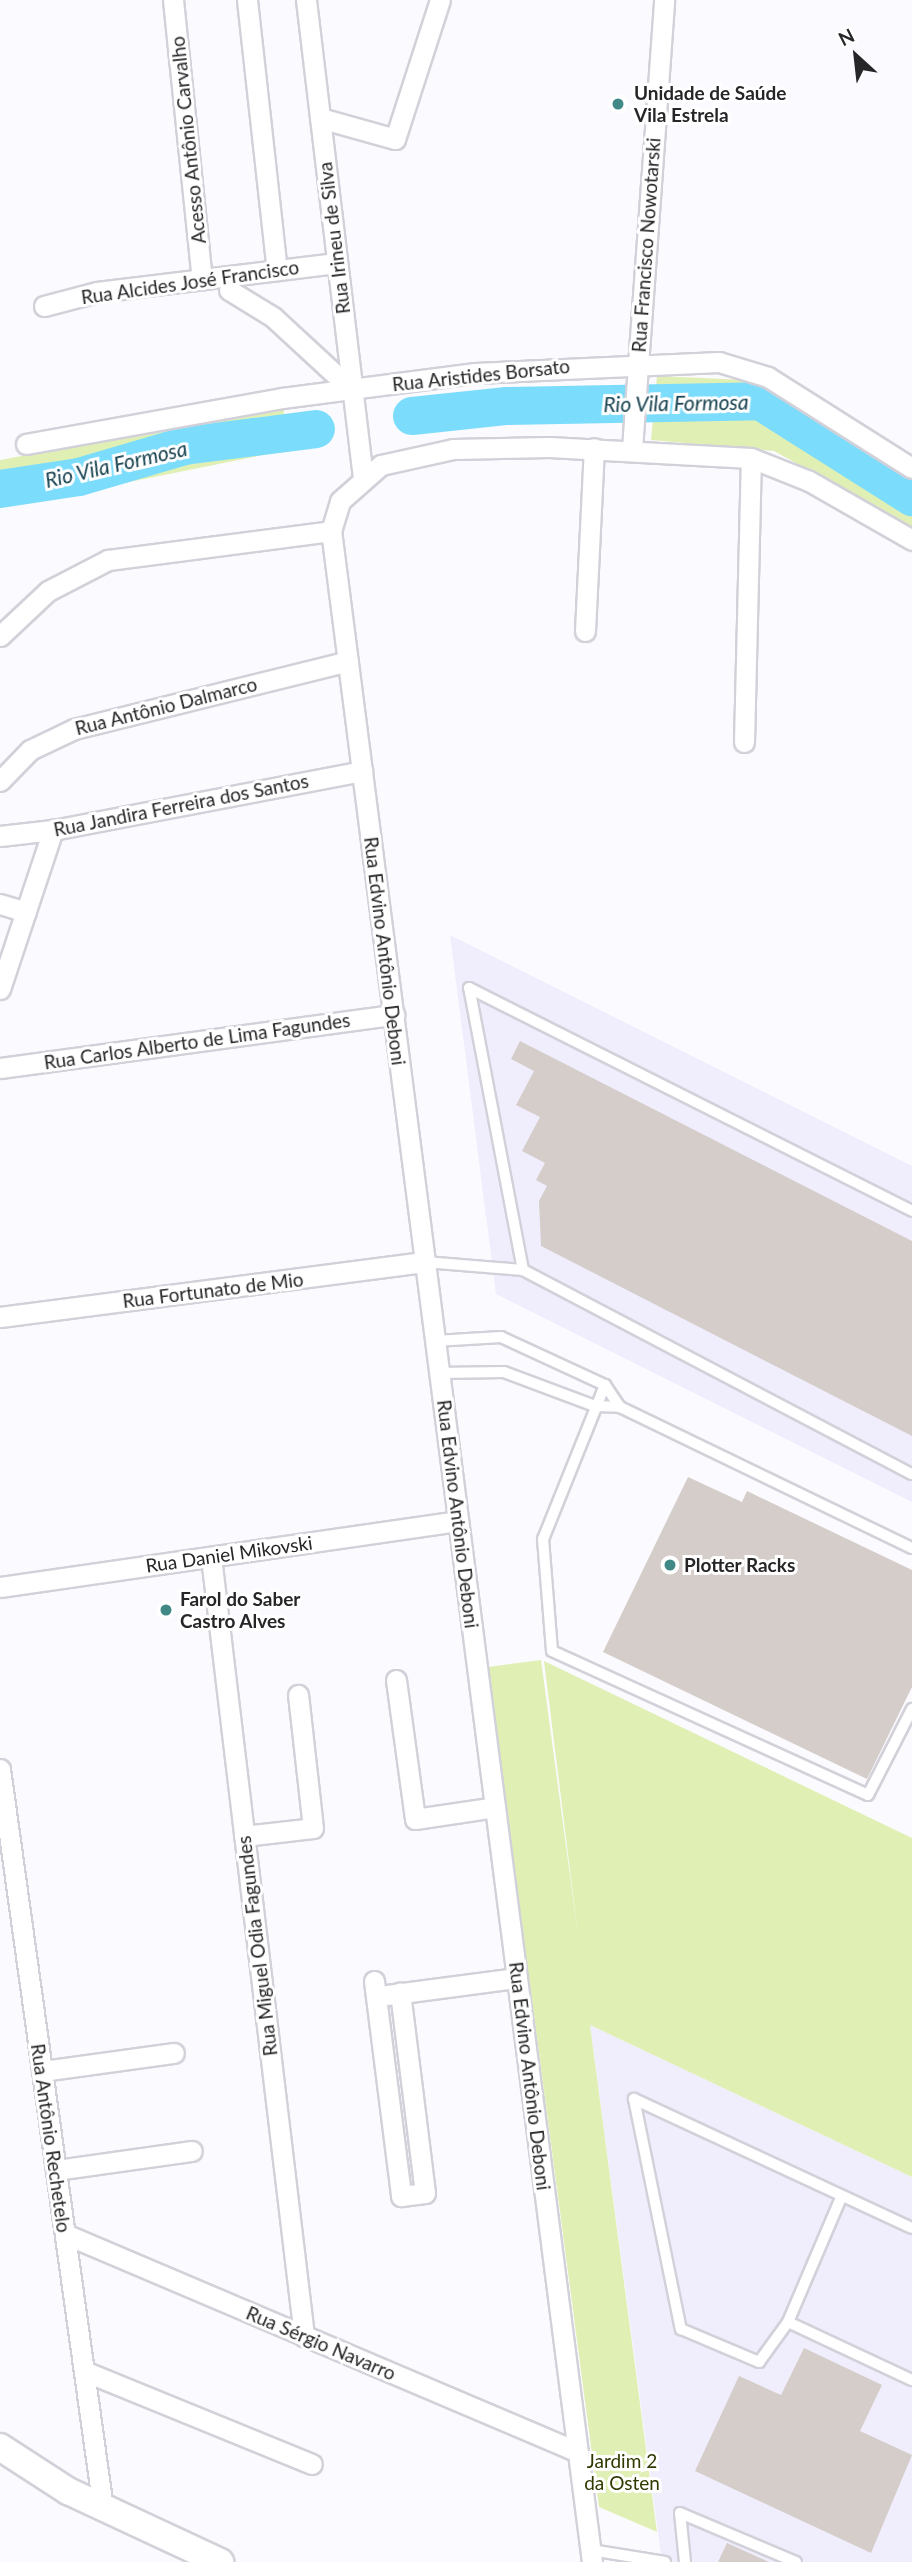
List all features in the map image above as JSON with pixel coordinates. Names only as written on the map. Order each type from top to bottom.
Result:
[{"type":"main road","points":[[0,2447],[44,2478],[220,2562]]},
{"type":"street","name":"Acesso Antônio Carvalho","points":[[173,0],[202,279]]},
{"type":"street","points":[[247,0],[277,270]]},
{"type":"street","name":"Rua Irineu de Silva","points":[[306,0],[363,476]]},
{"type":"street","points":[[320,118],[395,139],[440,0]]},
{"type":"street","name":"Rua Francisco Nowotarski","points":[[632,449],[664,0]]},
{"type":"street","name":"Rua Alcides José Francisco","points":[[44,306],[97,292],[336,263]]},
{"type":"street","points":[[229,290],[273,317],[352,390]]},
{"type":"street","name":"Rua Aristides Borsato","points":[[26,444],[352,390],[519,369],[637,369],[719,362],[752,369],[912,468]]},
{"type":"street","points":[[585,631],[594,448]]},
{"type":"street","points":[[363,476],[403,458],[453,449],[632,449],[751,458],[808,481],[912,540]]},
{"type":"street","points":[[744,742],[751,458]]},
{"type":"street","name":"Rua Edvino Antônio Deboni","points":[[363,476],[340,501],[331,531],[592,2556]]},
{"type":"street","points":[[0,636],[48,591],[108,560],[331,531]]},
{"type":"street","name":"Rua Antônio Dalmarco","points":[[0,781],[30,750],[74,729],[348,661]]},
{"type":"street","name":"Rua Jandira Ferreira dos Santos","points":[[0,836],[53,830],[362,771]]},
{"type":"street","points":[[0,989],[53,830]]},
{"type":"street","points":[[0,904],[26,912]]},
{"type":"street","name":"Rua Carlos Alberto de Lima Fagundes","points":[[0,1068],[394,1015]]},
{"type":"street","name":"Rua Fortunato de Mio","points":[[0,1317],[425,1262]]},
{"type":"street","name":"Rua Daniel Mikovski","points":[[0,1587],[458,1521]]},
{"type":"street","name":"Rua Miguel Odia Fagundes","points":[[211,1557],[304,2336]]},
{"type":"street","points":[[396,1680],[415,1819],[495,1807]]},
{"type":"street","points":[[244,1836],[313,1828],[298,1695]]},
{"type":"street","name":"Rua Antônio Rechetelo","points":[[0,1769],[103,2508]]},
{"type":"street","points":[[400,1993],[425,2193],[401,2196],[375,1989],[400,1993],[517,1978]]},
{"type":"street","points":[[42,2071],[174,2053]]},
{"type":"street","points":[[56,2170],[192,2151]]},
{"type":"street","name":"Rua Sérgio Navarro","points":[[65,2234],[578,2452]]},
{"type":"street","points":[[84,2371],[312,2464]]},
{"type":"lane","points":[[523,1270],[469,988],[912,1210]]},
{"type":"lane","points":[[425,1262],[523,1270],[912,1474]]},
{"type":"lane","points":[[435,1340],[501,1337],[605,1385],[620,1407]]},
{"type":"lane","points":[[439,1373],[504,1372],[595,1406],[620,1407],[912,1548]]},
{"type":"lane","points":[[605,1385],[543,1539],[552,1651],[868,1795],[912,1709]]},
{"type":"lane","points":[[841,2198],[788,2322],[759,2362],[681,2329],[634,2099],[841,2198],[912,2228]]},
{"type":"lane","points":[[788,2322],[912,2380]]},
{"type":"lane","points":[[685,2562],[680,2512],[796,2562]]},
{"type":"lane","points":[[592,2556],[664,2562]]},
{"type":"shaded area","points":[[450,935],[912,1166],[912,1502],[496,1294]]},
{"type":"shaded area","points":[[590,2025],[912,2177],[912,2562],[662,2562]]},
{"type":"green space","points":[[657,376],[748,380],[912,478],[912,527],[774,451],[651,440]]},
{"type":"green space","points":[[284,407],[283,451],[0,508],[0,460]]},
{"type":"green space","name":"Jardim 2 da Osten","points":[[541,1660],[578,1935],[544,1661],[912,1838],[912,2177],[590,2025],[657,2532],[599,2507],[488,1667]]},
{"type":"building","points":[[520,1041],[912,1241],[912,1436],[541,1246],[539,1201],[547,1186],[536,1180],[545,1163],[522,1151],[540,1117],[516,1105],[534,1071],[511,1059]]},
{"type":"building","points":[[688,1477],[742,1502],[747,1491],[912,1570],[912,1687],[867,1779],[603,1652]]},
{"type":"building","points":[[804,2348],[882,2385],[860,2431],[912,2455],[871,2553],[695,2471],[739,2376],[781,2395]]},
{"type":"building","points":[[727,2543],[769,2562],[718,2562]]},
{"type":"waterway","name":"Rio Vila Formosa","points":[[412,416],[507,406],[760,401],[912,497]]},
{"type":"waterway","name":"Rio Vila Formosa","points":[[0,489],[79,477],[184,446],[316,429]]},
{"type":"place","name":"Unidade de Saúde Vila Estrela","points":[[618,104]]},
{"type":"place","name":"Plotter Racks","points":[[670,1565]]},
{"type":"place","name":"Farol do Saber Castro Alves","points":[[166,1610]]}]
